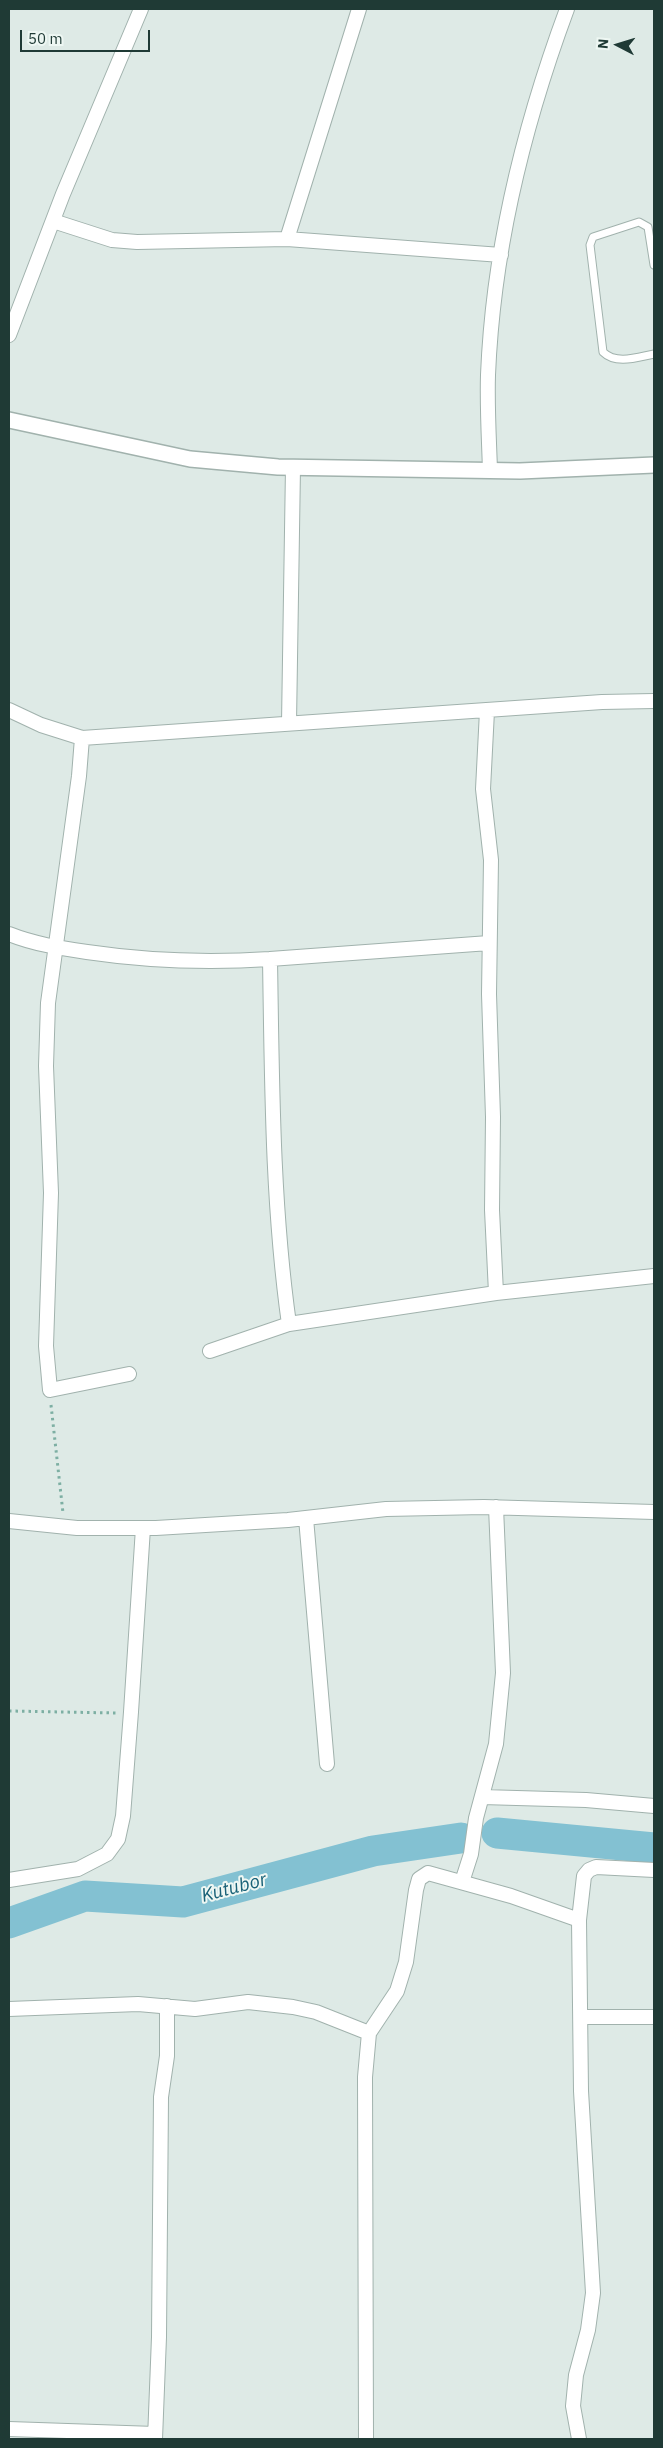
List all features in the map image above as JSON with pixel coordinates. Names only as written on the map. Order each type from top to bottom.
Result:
[{"type":"street","points":[[9,335],[53,221],[141,9]]},
{"type":"street","points":[[287,239],[359,9]]},
{"type":"street","points":[[490,470],[488,376],[501,255],[510,202],[532,120],[567,9]]},
{"type":"street","points":[[53,221],[112,240],[137,242],[287,239],[501,255]]},
{"type":"street","points":[[9,420],[190,459],[293,467],[490,470],[654,465]]},
{"type":"street","points":[[290,722],[293,467]]},
{"type":"street","points":[[9,710],[41,725],[82,738],[290,722],[487,711],[602,702],[654,701]]},
{"type":"street","points":[[487,711],[483,789],[491,860],[489,944],[493,1117],[492,1210],[496,1293]]},
{"type":"street","points":[[82,738],[48,1003],[46,1066],[51,1203],[46,1346],[50,1390],[129,1374]]},
{"type":"street","points":[[9,934],[39,945],[170,962],[224,962],[489,944]]},
{"type":"street","points":[[270,959],[276,1179],[281,1268],[289,1324]]},
{"type":"street","points":[[210,1351],[289,1324],[496,1293],[654,1276]]},
{"type":"street","points":[[9,1520],[65,1526],[143,1528],[214,1526],[386,1509],[496,1507],[654,1512]]},
{"type":"street","points":[[462,1882],[471,1854],[482,1797],[496,1744],[502,1673],[496,1507]]},
{"type":"street","points":[[306,1518],[327,1764]]},
{"type":"street","points":[[9,1880],[78,1869],[107,1854],[118,1838],[123,1816],[143,1528]]},
{"type":"street","points":[[482,1797],[568,1799],[654,1806]]},
{"type":"street","points":[[579,2439],[572,2406],[576,2375],[588,2330],[593,2293],[581,2091],[581,2017],[578,1965],[579,1920],[584,1876],[589,1870],[596,1867],[654,1870]]},
{"type":"street","points":[[366,2439],[365,2077],[368,2032],[397,1991],[406,1962],[419,1879],[428,1873],[511,1896],[579,1920]]},
{"type":"street","points":[[9,2009],[138,2004],[195,2009],[248,2002],[293,2007],[316,2012],[368,2032]]},
{"type":"street","points":[[9,2429],[155,2436],[159,2336],[161,2097],[167,2056],[167,2006]]},
{"type":"street","points":[[581,2017],[654,2017]]},
{"type":"lane","points":[[654,265],[648,227],[644,223],[639,222],[592,237],[590,245],[603,352],[609,357],[618,360],[654,354]]},
{"type":"path","points":[[50,1390],[65,1526]]},
{"type":"path","points":[[9,1711],[131,1712]]},
{"type":"waterway","name":"Kutubor","points":[[497,1833],[654,1848]]},
{"type":"waterway","name":"Kutubor","points":[[9,1923],[85,1896],[183,1902],[373,1851],[461,1838]]}]
